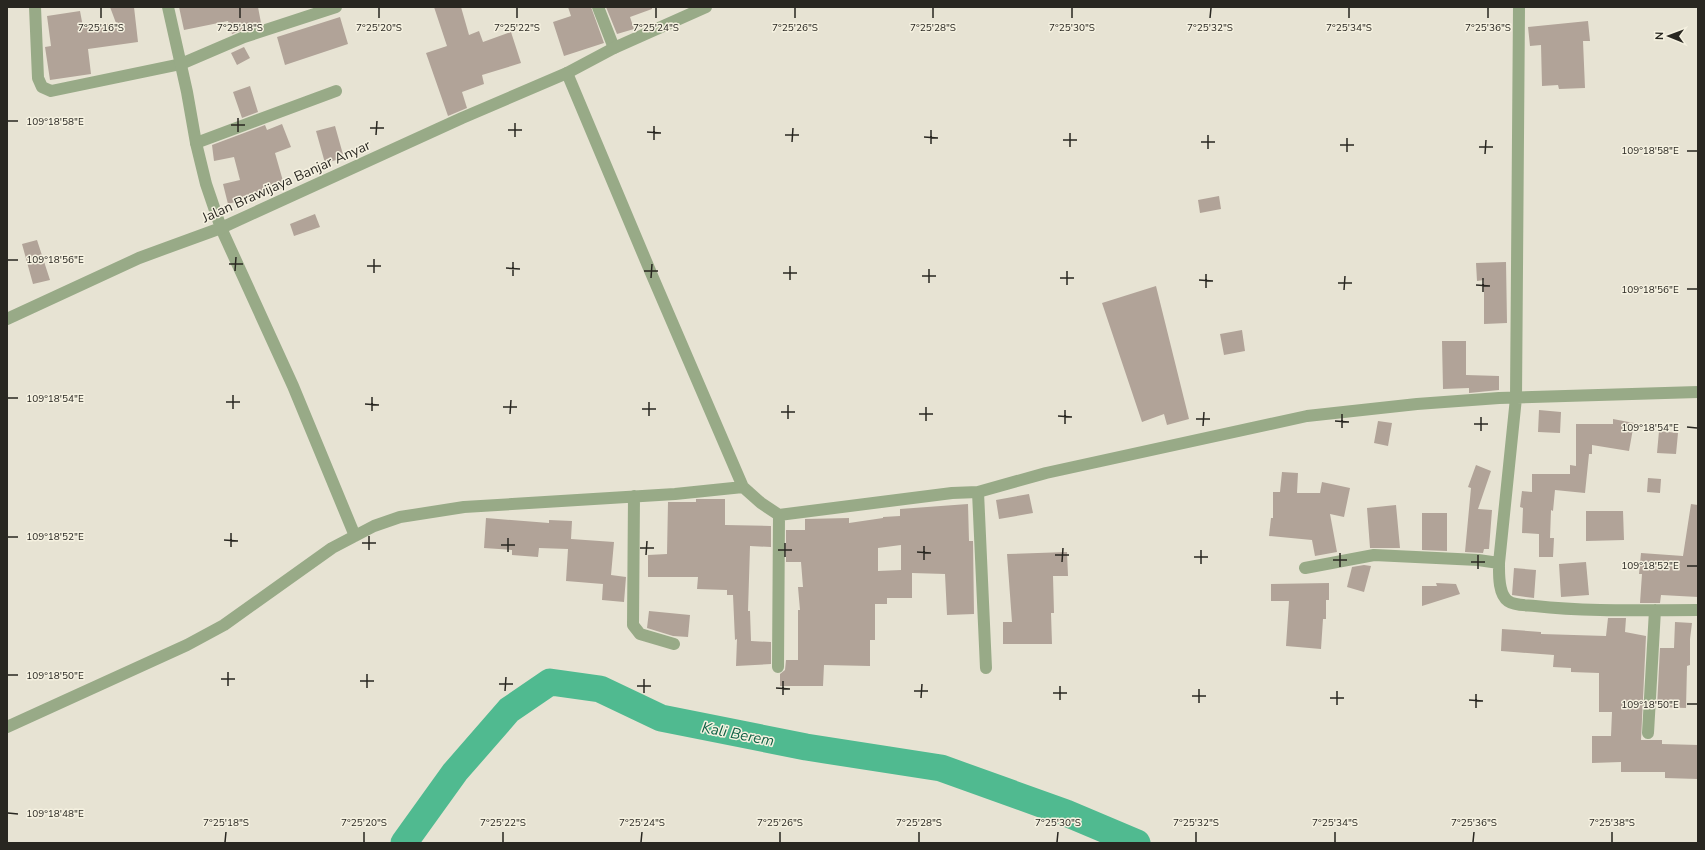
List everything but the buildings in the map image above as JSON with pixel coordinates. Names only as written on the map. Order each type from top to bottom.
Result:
[{"type":"street","points":[[35,7],[38,78],[42,87],[48,91],[182,64],[244,37],[336,7]]},
{"type":"street","points":[[168,7],[182,64],[196,143],[206,184],[221,228],[293,386],[355,536]]},
{"type":"street","points":[[598,7],[614,48]]},
{"type":"street","name":"Jalan Brawijaya Banjar Anyar","points":[[7,320],[139,258],[221,228],[462,118],[567,72],[614,48],[706,7]]},
{"type":"street","points":[[1519,7],[1516,398],[1499,563],[1499,580],[1507,600],[1515,604],[1560,609],[1698,610]]},
{"type":"street","points":[[567,72],[743,487],[761,503],[779,515],[952,493],[978,492],[1046,473],[1308,416],[1417,404],[1516,398],[1698,392]]},
{"type":"street","points":[[196,143],[336,91]]},
{"type":"street","points":[[7,727],[187,645],[230,621],[320,556],[374,526],[400,517],[433,510],[464,507],[743,487]]},
{"type":"street","points":[[978,492],[986,668]]},
{"type":"street","points":[[634,496],[633,625],[640,634],[674,644]]},
{"type":"street","points":[[778,667],[779,515]]},
{"type":"street","points":[[1305,568],[1374,554],[1478,560],[1499,563]]},
{"type":"street","points":[[1648,733],[1654,610]]},
{"type":"waterway","name":"Kali Berem","points":[[404,843],[455,772],[509,710],[550,682],[600,689],[661,718],[806,747],[941,768],[1066,813],[1137,843]]}]
